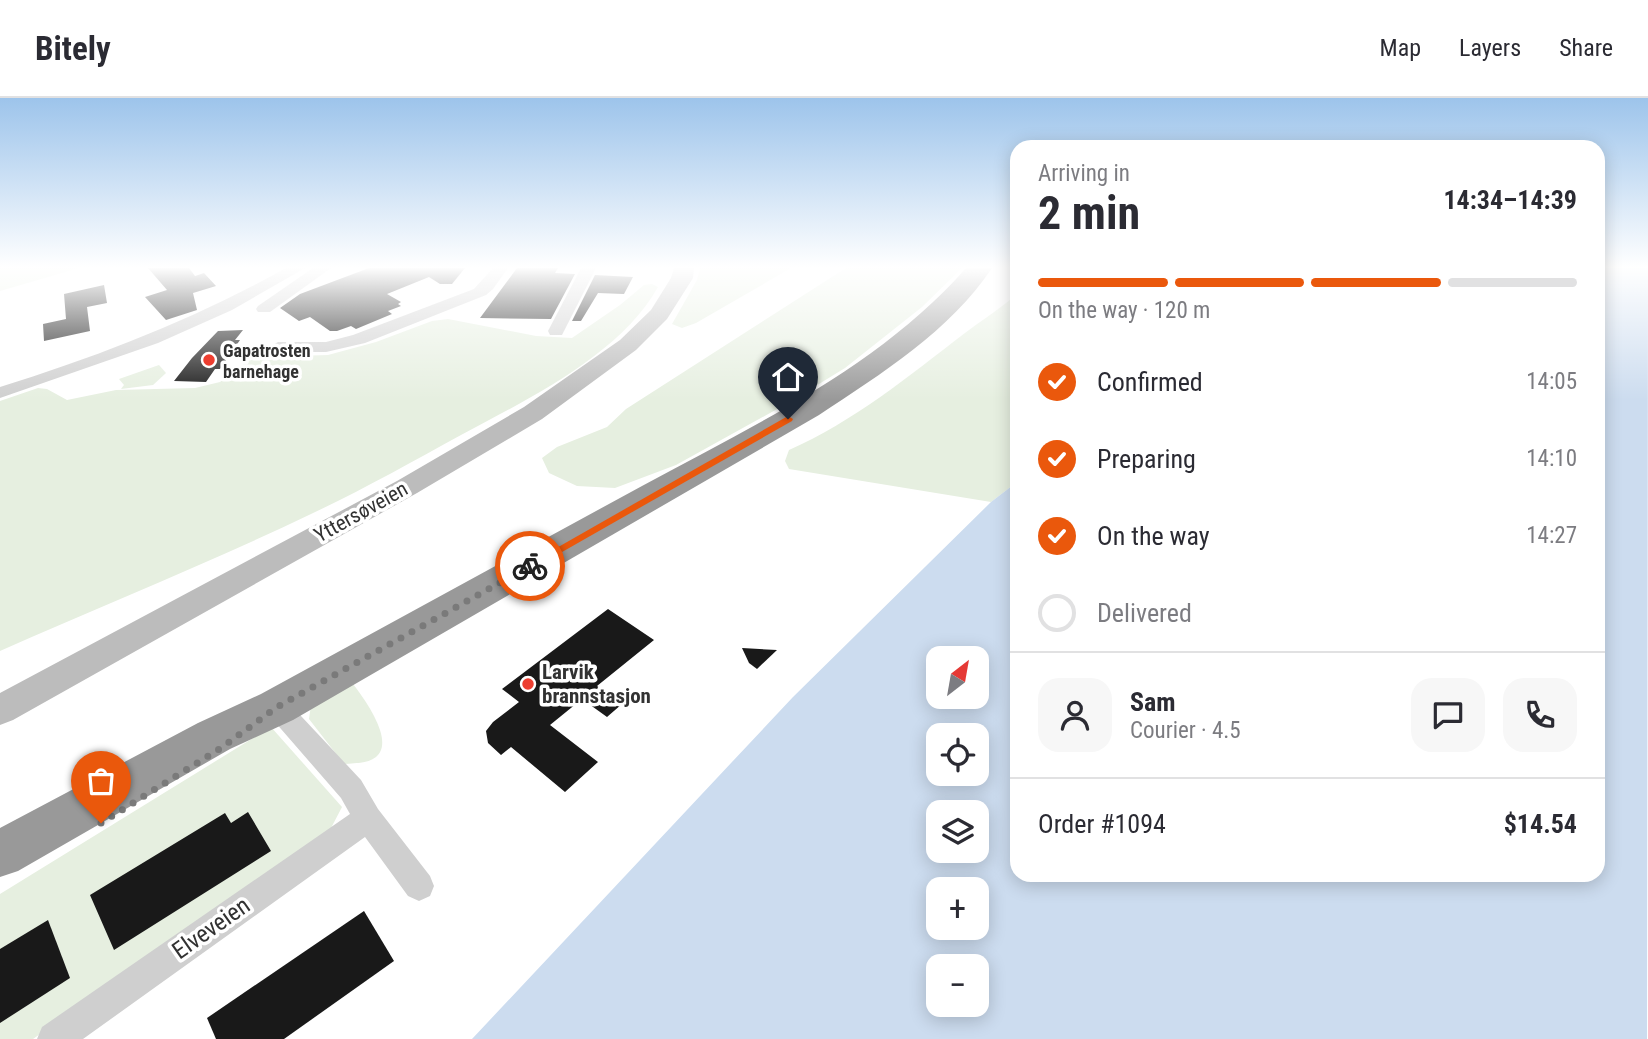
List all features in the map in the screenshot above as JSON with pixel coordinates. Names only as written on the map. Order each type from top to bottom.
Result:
[{"type":"highway","points":[[0,854],[214,736],[277,707],[808,408],[890,352],[937,312]]},
{"type":"highway","points":[[0,883],[221,748],[277,707]]},
{"type":"main road","name":"Yttersøveien","points":[[0,710],[407,487],[533,413],[628,345],[660,312]]},
{"type":"street","points":[[0,393],[160,338],[215,312]]},
{"type":"street","points":[[278,347],[326,347],[359,339],[429,312]]},
{"type":"street","points":[[556,331],[566,312]]},
{"type":"street","points":[[277,707],[351,789],[368,818],[419,886]]},
{"type":"street","name":"Elveveien","points":[[54,1039],[368,818]]},
{"type":"green space","points":[[610,312],[640,312],[621,334],[570,373],[368,486],[234,550],[0,651],[0,401],[38,388],[47,389],[67,400],[116,390],[195,388],[220,382],[246,362],[259,357],[328,355],[376,342],[432,321],[448,319],[536,336],[572,338]]},
{"type":"green space","points":[[679,312],[715,312],[682,328],[672,324]]},
{"type":"green space","points":[[777,312],[916,312],[845,368],[676,465],[615,488],[577,486],[549,473],[542,458],[557,447],[607,427],[626,409]]},
{"type":"green space","points":[[994,312],[1010,312],[1010,487],[991,502],[789,469],[785,461],[789,450],[858,412]]},
{"type":"green space","points":[[159,365],[166,373],[153,385],[121,389],[124,385],[119,379]]},
{"type":"green space","points":[[350,680],[375,718],[382,740],[381,750],[376,757],[360,763],[344,764],[309,719],[311,705]]},
{"type":"green space","points":[[271,727],[342,807],[330,830],[33,1039],[0,1039],[0,894]]},
{"type":"water","points":[[1605,312],[1648,312],[1647,1039],[472,1039],[793,697],[991,502],[1010,487],[1010,882],[1605,882]]},
{"type":"building","points":[[65,312],[88,312],[90,331],[44,341],[43,324],[66,319]]},
{"type":"building","points":[[159,312],[191,312],[166,320]]},
{"type":"building","points":[[286,312],[392,314],[356,329],[351,326],[337,331],[330,331],[310,317],[299,321]]},
{"type":"building","points":[[485,312],[555,312],[551,319],[480,318]]},
{"type":"building","points":[[577,312],[587,312],[581,321],[572,321]]},
{"type":"building","points":[[243,330],[235,340],[240,340],[220,369],[215,369],[206,382],[174,381],[218,331]]},
{"type":"building","points":[[608,609],[654,640],[597,686],[622,704],[607,717],[582,699],[550,725],[598,762],[565,792],[511,747],[501,755],[488,743],[486,731],[493,722],[519,702],[502,689]]},
{"type":"building","points":[[742,648],[777,650],[757,669],[749,663]]},
{"type":"building","points":[[248,812],[271,851],[114,950],[90,895],[225,813],[231,823]]},
{"type":"building","points":[[364,911],[394,961],[284,1039],[216,1039],[207,1018]]},
{"type":"building","points":[[48,920],[70,978],[0,1023],[0,949]]},
{"type":"way so far","points":[[101,823],[221,748],[277,707],[530,566]]},
{"type":"place","name":"Gapatrosten barnehage","points":[[209,360]]},
{"type":"place","name":"Larvik brannstasjon","points":[[528,684]]},
{"type":"route","points":[[530,566],[788,419]]}]
